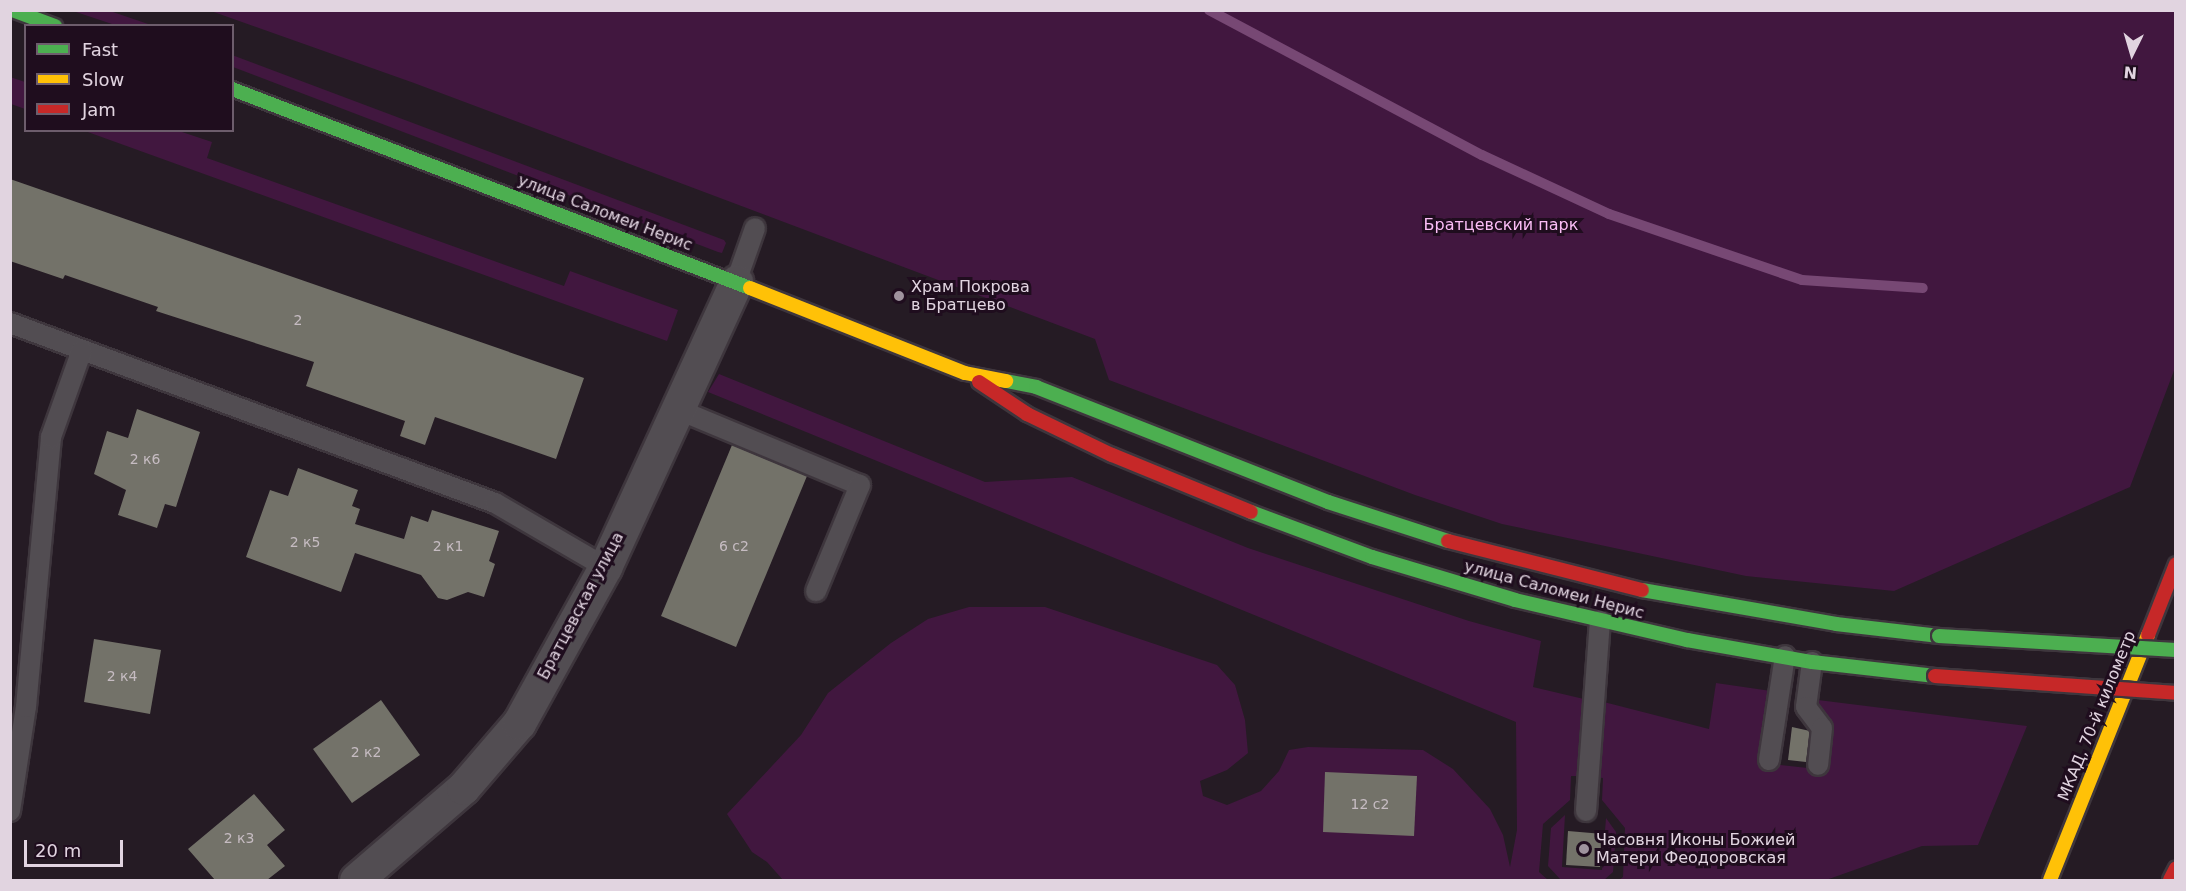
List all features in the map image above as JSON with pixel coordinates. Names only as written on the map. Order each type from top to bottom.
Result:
[{"type":"main road","points":[[12,10],[50,24]]},
{"type":"main road","name":"улица Саломеи Нерис","points":[[234,90],[735,282],[964,373],[1036,387],[1328,502],[1480,551],[1607,584],[1740,609],[1939,636],[2175,650]]},
{"type":"main road","name":"улица Саломеи Нерис","points":[[964,373],[1027,414],[1112,455],[1230,504],[1372,557],[1600,621],[1812,662],[1935,676],[2175,693]]},
{"type":"main road","name":"МКАД, 70-й километр","points":[[2050,880],[2175,564]]},
{"type":"main road","points":[[2170,880],[2175,868]]},
{"type":"street","name":"Братцевская улица","points":[[356,880],[463,788],[519,723],[605,567],[735,282]]},
{"type":"lane","points":[[735,282],[754,228]]},
{"type":"lane","points":[[10,323],[495,503],[605,567]]},
{"type":"lane","points":[[10,811],[26,707],[51,437],[82,350]]},
{"type":"lane","points":[[677,409],[860,485],[816,591]]},
{"type":"lane","points":[[1586,811],[1600,621]]},
{"type":"lane","points":[[1769,760],[1785,657]]},
{"type":"lane","points":[[1812,662],[1806,707],[1822,728],[1818,765]]},
{"type":"green space","points":[[73,11],[110,11],[148,24],[112,24]]},
{"type":"green space","name":"Братцевский парк","points":[[211,11],[2175,11],[2175,368],[2130,487],[1894,591],[1746,576],[1502,524],[1415,495],[1109,380],[1095,339],[414,83]]},
{"type":"green space","points":[[234,56],[724,240],[726,243],[722,253],[234,67]]},
{"type":"green space","points":[[10,77],[24,82],[24,109],[11,104]]},
{"type":"green space","points":[[88,132],[182,132],[212,142],[207,158],[564,286],[570,271],[678,310],[667,341]]},
{"type":"green space","points":[[719,374],[985,482],[1072,477],[1248,548],[1469,621],[1541,641],[1533,687],[1588,700],[1582,776],[1571,776],[1570,800],[1543,824],[1539,872],[1548,880],[783,880],[767,862],[752,852],[727,814],[801,735],[828,693],[891,643],[928,619],[969,607],[1045,607],[1217,665],[1235,685],[1245,720],[1248,753],[1227,770],[1200,781],[1203,796],[1227,805],[1261,791],[1279,771],[1289,750],[1308,747],[1423,750],[1453,769],[1490,809],[1503,835],[1510,867],[1517,830],[1516,722],[708,392]]},
{"type":"green space","points":[[1716,683],[1771,691],[1762,763],[1826,770],[1832,723],[1817,708],[1818,700],[2027,726],[1978,845],[1922,846],[1826,880],[1619,880],[1623,877],[1625,828],[1602,800],[1603,778],[1593,777],[1600,701],[1709,729]]},
{"type":"green space","points":[[1565,815],[1562,867],[1602,870],[1606,818],[1616,832],[1613,872],[1604,880],[1560,879],[1548,866],[1551,828]]},
{"type":"building","points":[[10,179],[584,378],[556,459],[435,417],[425,445],[400,436],[405,421],[306,386],[314,362],[156,311],[158,307],[65,275],[63,279],[10,261]]},
{"type":"building","points":[[137,409],[200,432],[176,507],[165,504],[157,528],[118,515],[126,490],[94,474],[107,431],[128,438]]},
{"type":"building","points":[[732,445],[807,476],[736,647],[661,616]]},
{"type":"building","points":[[298,468],[358,490],[352,506],[360,509],[355,524],[404,539],[411,516],[428,522],[432,510],[499,531],[489,561],[495,564],[484,597],[468,592],[447,600],[438,598],[421,575],[355,553],[341,592],[246,557],[270,490],[288,496]]},
{"type":"building","points":[[94,639],[161,650],[150,714],[84,702]]},
{"type":"building","points":[[381,700],[420,755],[352,803],[313,749]]},
{"type":"building","points":[[1792,727],[1810,731],[1806,762],[1788,760]]},
{"type":"building","points":[[1325,772],[1417,776],[1414,836],[1323,832]]},
{"type":"building","points":[[254,794],[285,830],[267,845],[285,866],[267,880],[215,880],[188,849]]},
{"type":"building","name":"Часовня Иконы Божией Матери Феодоровская","points":[[1568,831],[1603,834],[1600,867],[1566,865]]},
{"type":"waterway","points":[[1209,10],[1482,155],[1609,214],[1802,280],[1923,288]]},
{"type":"traffic: fast","points":[[12,10],[50,24]]},
{"type":"traffic: fast","points":[[234,90],[750,288]]},
{"type":"traffic: fast","points":[[1006,381],[1036,387],[1328,502],[1448,541]]},
{"type":"traffic: fast","points":[[1251,512],[1372,557],[1515,600],[1687,640],[1812,662],[1935,676]]},
{"type":"traffic: fast","points":[[1642,590],[1836,624],[1939,636]]},
{"type":"traffic: fast","points":[[1939,636],[2176,650]]},
{"type":"traffic: slow","points":[[750,288],[965,373],[1006,381]]},
{"type":"traffic: slow","points":[[2050,880],[2148,635]]},
{"type":"traffic: jam","points":[[979,382],[1027,414],[1112,455],[1251,512]]},
{"type":"traffic: jam","points":[[1448,541],[1642,590]]},
{"type":"traffic: jam","points":[[2148,635],[2176,564]]},
{"type":"traffic: jam","points":[[1935,676],[2176,693]]},
{"type":"traffic: jam","points":[[2170,880],[2176,868]]},
{"type":"place","name":"Храм Покрова в Братцево","points":[[899,296]]},
{"type":"place","name":"Часовня Иконы Божией Матери Феодоровская","points":[[1584,849]]}]
